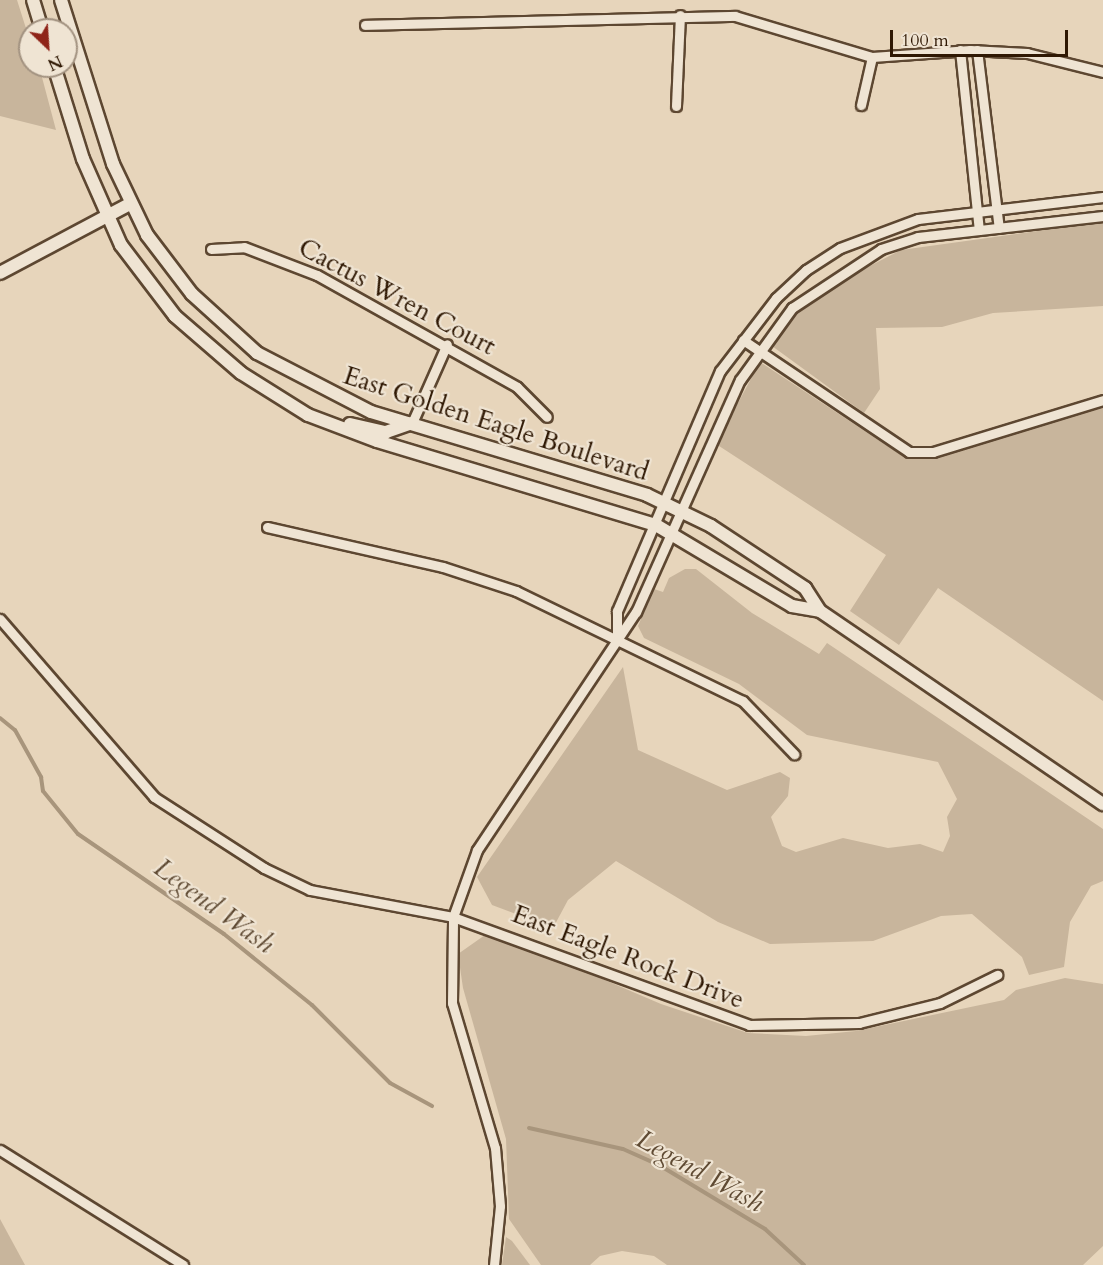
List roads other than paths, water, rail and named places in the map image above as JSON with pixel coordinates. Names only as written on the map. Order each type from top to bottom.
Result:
[{"type":"street","points":[[33,0],[38,18]]},
{"type":"street","name":"East Golden Eagle Boulevard","points":[[61,0],[130,204],[175,276],[256,353],[331,396],[666,503],[805,588],[820,611],[1103,804]]},
{"type":"street","points":[[676,106],[680,15]]},
{"type":"street","points":[[366,25],[680,15],[735,16],[872,57],[960,50],[1027,53],[1103,72]]},
{"type":"street","points":[[960,50],[979,230]]},
{"type":"street","points":[[977,50],[999,228]]},
{"type":"street","points":[[861,105],[872,57]]},
{"type":"street","name":"East Golden Eagle Boulevard","points":[[58,78],[107,217],[145,280],[175,316],[241,373],[308,415],[656,525],[792,606],[820,611]]},
{"type":"street","points":[[617,638],[617,611],[666,503],[720,371],[743,340],[799,277],[840,248],[918,219],[1103,197]]},
{"type":"street","points":[[0,273],[130,204]]},
{"type":"street","points":[[494,1265],[500,1206],[495,1148],[452,1003],[453,917],[477,850],[636,612],[740,380],[792,308],[854,263],[892,244],[979,230],[1103,216]]},
{"type":"street","name":"Cactus Wren Court","points":[[211,249],[244,247],[275,256],[447,344],[517,387],[547,417]]},
{"type":"street","points":[[743,340],[909,452],[933,452],[1103,400]]},
{"type":"street","points":[[308,415],[386,432],[412,423],[447,344]]},
{"type":"street","points":[[267,527],[464,574],[516,591],[743,701],[794,754]]},
{"type":"street","name":"East Eagle Rock Drive","points":[[0,619],[154,797],[264,868],[310,890],[453,917],[749,1025],[859,1023],[940,1003],[997,975]]},
{"type":"street","points":[[0,1149],[183,1265]]},
{"type":"waterway","name":"Legend Wash","points":[[0,718],[15,730],[41,777],[43,791],[78,834],[224,934],[312,1005],[390,1083],[432,1106]]},
{"type":"waterway","name":"Legend Wash","points":[[529,1128],[623,1149],[659,1165],[765,1229],[804,1265]]}]
